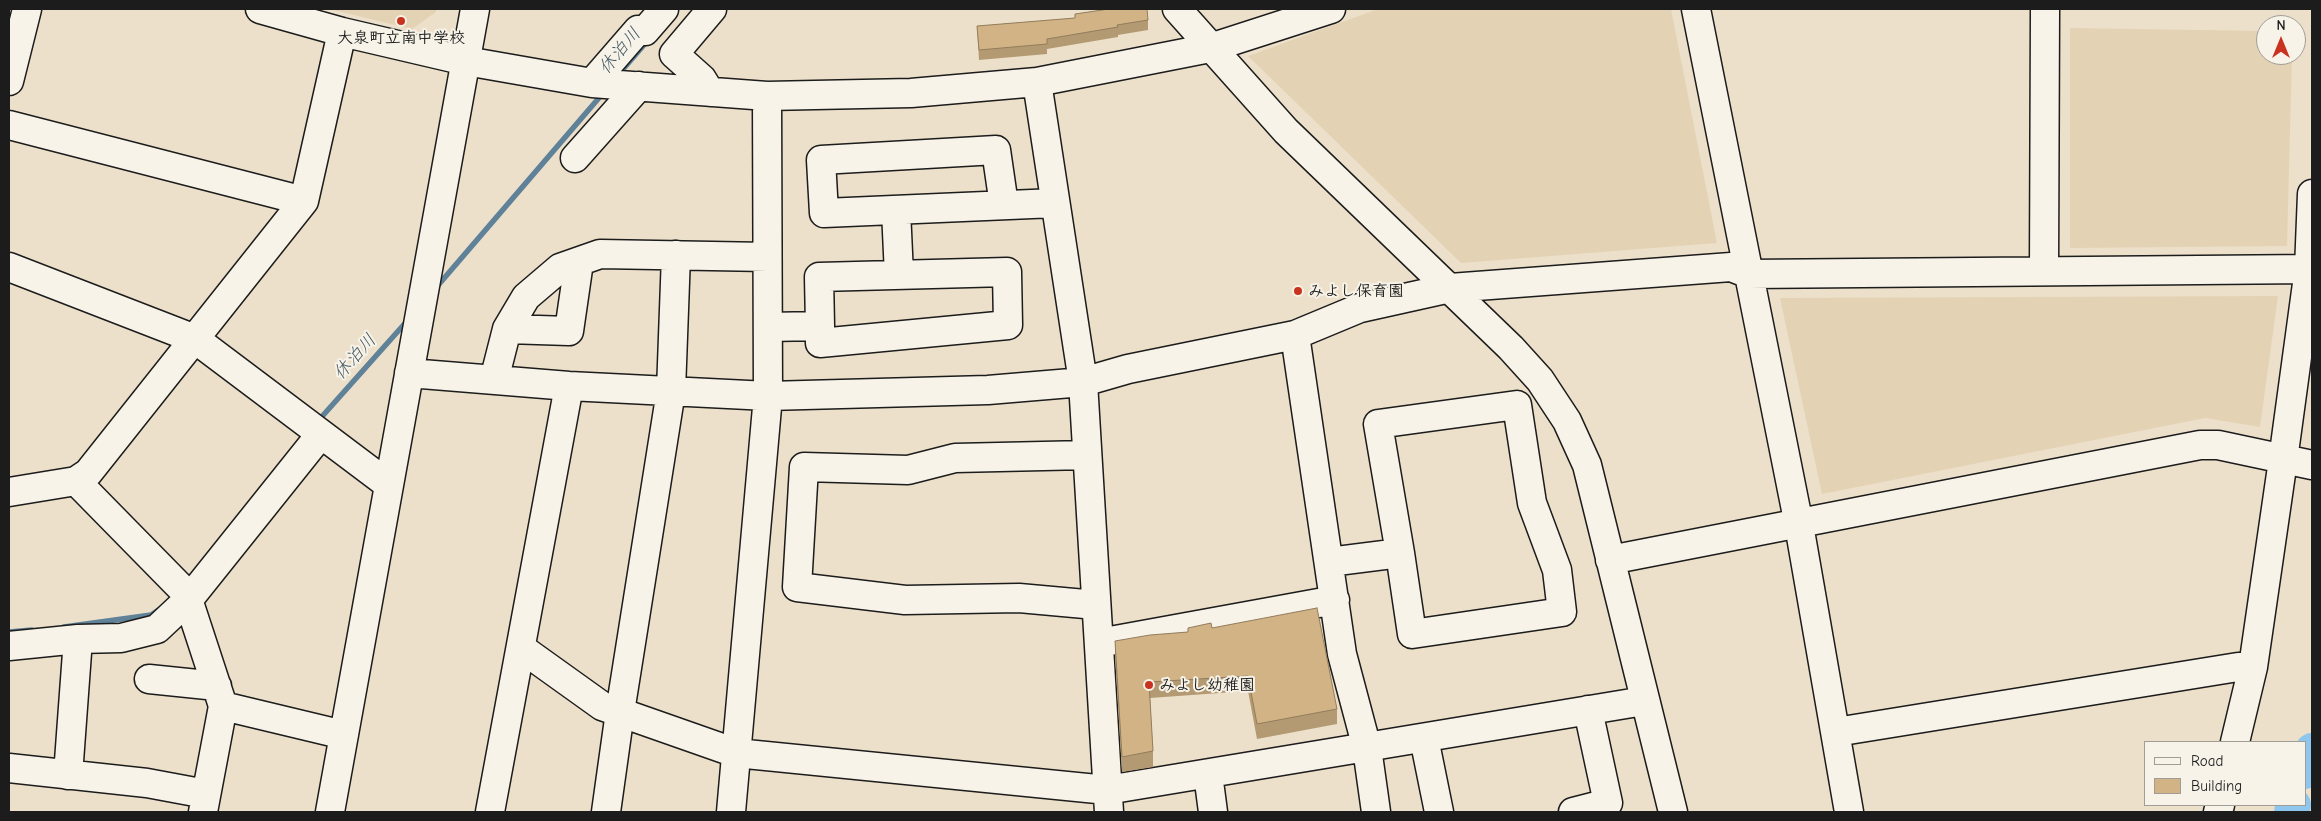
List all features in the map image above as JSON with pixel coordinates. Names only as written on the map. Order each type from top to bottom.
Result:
[{"type":"street","points":[[9,81],[27,9]]},
{"type":"street","points":[[260,9],[342,32],[466,62],[616,84],[767,96],[912,93],[1037,82],[1210,48],[1331,9]]},
{"type":"street","points":[[330,812],[475,9]]},
{"type":"street","points":[[575,158],[616,84],[638,30],[645,31],[664,9]]},
{"type":"street","points":[[710,92],[702,79],[674,54],[712,9]]},
{"type":"street","points":[[1177,9],[1286,131],[1450,288],[1540,380],[1567,421],[1586,465],[1673,812]]},
{"type":"street","points":[[1696,9],[1799,524],[1849,812]]},
{"type":"street","points":[[2044,271],[2046,9]]},
{"type":"street","points":[[9,492],[76,480],[88,473],[304,201],[342,32]]},
{"type":"street","points":[[1037,82],[1083,382],[1108,801]]},
{"type":"street","points":[[731,812],[768,396],[767,96]]},
{"type":"street","points":[[9,126],[304,201]]},
{"type":"street","points":[[1004,205],[996,150],[821,160],[824,213],[1055,203]]},
{"type":"street","points":[[2235,741],[2253,667],[2311,269],[2312,194]]},
{"type":"street","points":[[896,210],[899,275]]},
{"type":"street","points":[[494,380],[506,328],[526,297],[560,268],[600,254],[768,256]]},
{"type":"street","points":[[606,812],[671,391],[676,255]]},
{"type":"street","points":[[506,328],[569,331],[579,262]]},
{"type":"street","points":[[9,267],[195,339],[389,485]]},
{"type":"street","points":[[409,373],[570,386],[768,396],[988,390],[1083,382],[1128,369],[1295,335],[1360,308],[1450,288],[1730,267],[1749,274],[2311,269]]},
{"type":"street","points":[[1007,272],[1008,325],[820,343],[820,326],[819,277],[1007,272]]},
{"type":"street","points":[[768,327],[820,326]]},
{"type":"street","points":[[1295,335],[1342,654],[1367,748],[1376,812]]},
{"type":"street","points":[[490,812],[570,386]]},
{"type":"street","points":[[1517,405],[1532,503],[1557,570],[1562,612],[1412,634],[1400,553],[1378,424],[1517,405]]},
{"type":"street","points":[[9,646],[78,639],[121,638],[157,629],[182,590],[314,427]]},
{"type":"street","points":[[1610,560],[2200,445],[2218,445],[2312,465]]},
{"type":"street","points":[[1087,455],[954,458],[908,470],[804,467],[796,586],[905,600],[1019,598],[1096,605]]},
{"type":"street","points":[[9,768],[147,784],[205,803],[220,696],[182,590],[76,480]]},
{"type":"street","points":[[1329,562],[1400,553]]},
{"type":"street","points":[[1098,643],[1334,600]]},
{"type":"street","points":[[68,775],[78,639]]},
{"type":"street","points":[[521,648],[602,706],[736,753],[1108,801],[1208,774],[1644,701]]},
{"type":"street","points":[[1836,732],[2238,667],[2253,667]]},
{"type":"street","points":[[149,679],[220,696],[344,735]]},
{"type":"street","points":[[1573,812],[1608,803],[1588,710]]},
{"type":"street","points":[[1424,738],[1439,812]]},
{"type":"street","points":[[1208,774],[1213,812]]},
{"type":"shaded area","name":"大泉町立南中学校","points":[[329,9],[436,9],[436,12],[412,29]]},
{"type":"shaded area","points":[[1378,9],[1671,9],[1717,243],[1461,263],[1248,56]]},
{"type":"shaded area","points":[[2070,28],[2256,31],[2256,65],[2292,65],[2287,246],[2070,248]]},
{"type":"shaded area","points":[[2278,296],[2260,427],[2205,418],[1822,494],[1780,298]]},
{"type":"building","points":[[1109,9],[1147,9],[1148,20],[1047,39],[1047,44],[979,50],[977,26],[1075,18],[1075,14]]},
{"type":"building","points":[[1317,608],[1337,709],[1257,724],[1248,676],[1149,682],[1153,751],[1122,757],[1115,641],[1150,635],[1188,632],[1188,628],[1211,623],[1212,628]]},
{"type":"waterway","name":"休泊川","points":[[618,75],[649,39]]},
{"type":"waterway","name":"休泊川","points":[[434,290],[604,92]]},
{"type":"waterway","name":"休泊川","points":[[318,421],[408,320]]},
{"type":"waterway","name":"休泊川","points":[[64,627],[151,615],[160,609]]},
{"type":"waterway","name":"休泊川","points":[[9,632],[32,630]]},
{"type":"waterway","points":[[2306,769],[2312,750]]},
{"type":"waterway","points":[[2291,812],[2294,806]]},
{"type":"place","name":"大泉町立南中学校","points":[[401,21]]},
{"type":"place","name":"みよし保育園","points":[[1298,291]]},
{"type":"place","name":"みよし幼稚園","points":[[1149,685]]}]
